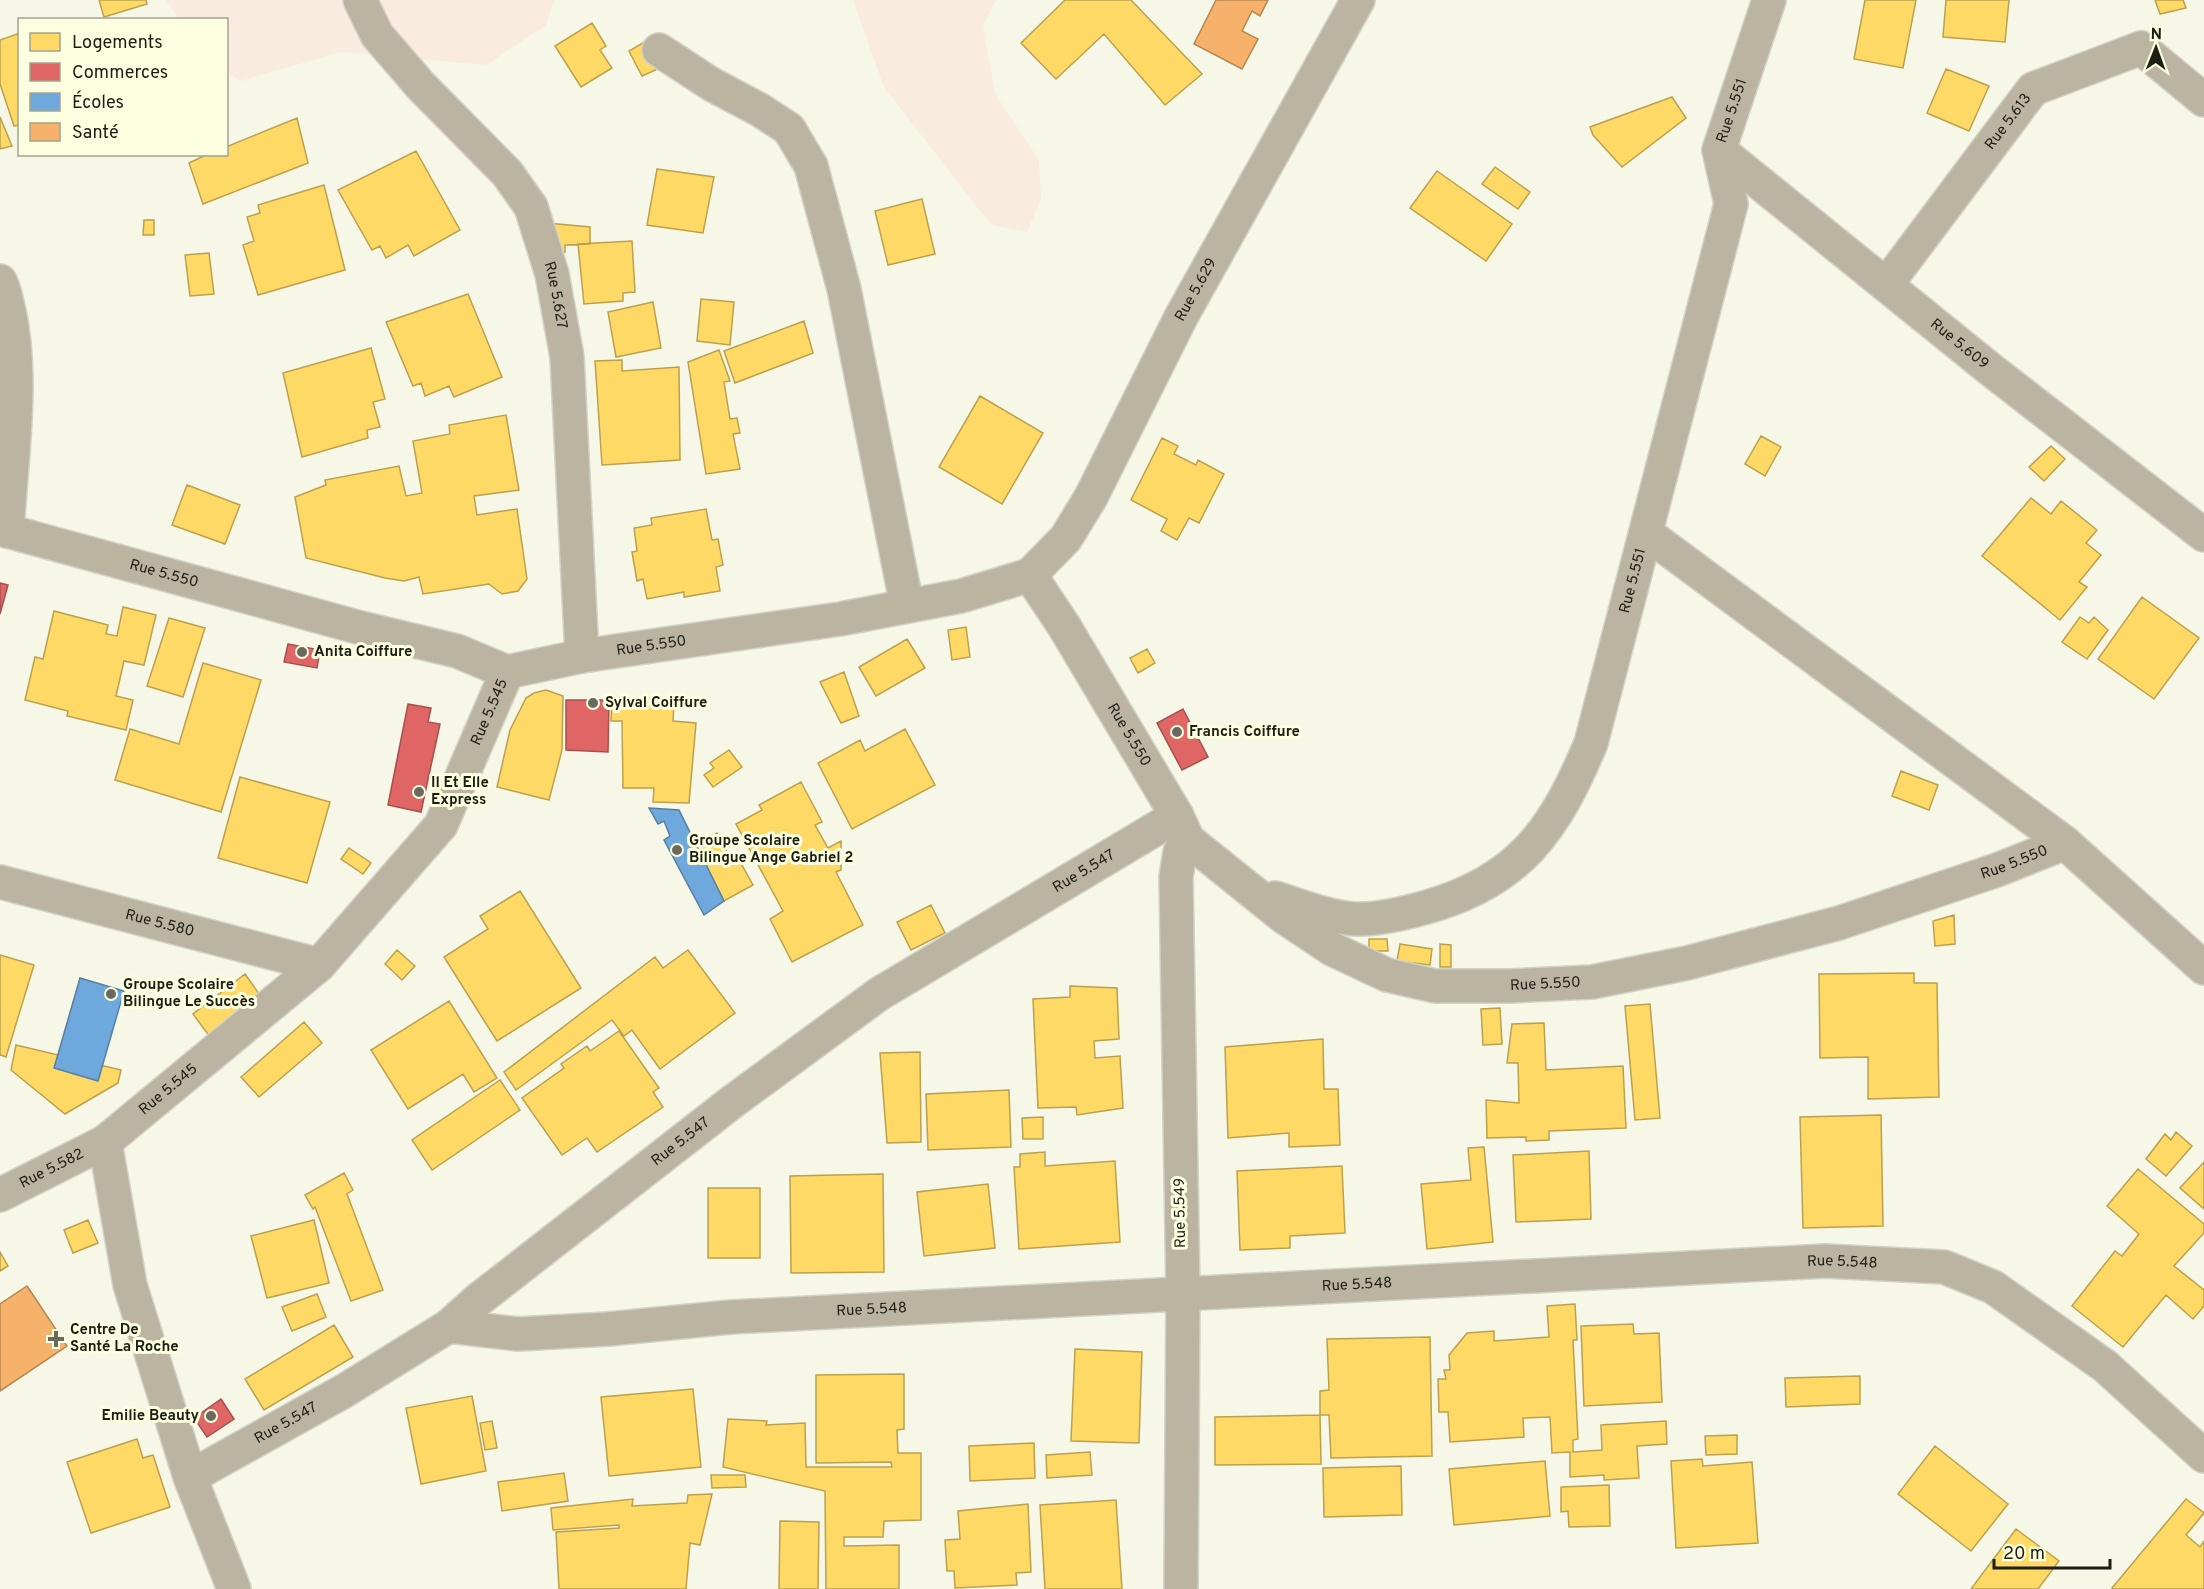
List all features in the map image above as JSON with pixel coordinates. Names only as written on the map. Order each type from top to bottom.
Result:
[{"type":"street","name":"Rue 5.627","points":[[360,0],[377,35],[421,86],[507,172],[531,207],[552,274],[567,357],[582,656]]},
{"type":"street","name":"Rue 5.629","points":[[1030,575],[1066,538],[1090,497],[1180,317],[1358,0]]},
{"type":"street","name":"Rue 5.551","points":[[1240,884],[1319,912],[1355,919],[1406,913],[1453,899],[1502,875],[1541,837],[1566,799],[1592,744],[1731,204],[1719,150],[1768,0]]},
{"type":"street","name":"Rue 5.613","points":[[1886,285],[2033,89],[2141,48],[2204,100]]},
{"type":"street","points":[[659,50],[711,84],[760,110],[789,129],[811,166],[844,289],[907,606]]},
{"type":"street","name":"Rue 5.609","points":[[1719,150],[1990,369],[2204,535]]},
{"type":"street","points":[[0,281],[13,324],[15,353],[14,416],[3,530]]},
{"type":"street","name":"Rue 5.550","points":[[3,530],[361,628],[457,651],[507,672],[582,656],[840,619],[961,596],[1030,575],[1064,626],[1182,828],[1240,884],[1332,949],[1387,975],[1435,986],[1509,986],[1592,982],[1687,963],[1839,923],[1997,870],[2065,843],[2204,968]]},
{"type":"street","points":[[1646,533],[2065,843]]},
{"type":"street","name":"Rue 5.545","points":[[105,1142],[319,965],[441,825],[507,672]]},
{"type":"street","name":"Rue 5.549","points":[[1181,1589],[1183,1293],[1176,877],[1182,828]]},
{"type":"street","name":"Rue 5.547","points":[[190,1477],[344,1391],[449,1326],[478,1300],[732,1102],[879,994],[1182,828]]},
{"type":"street","name":"Rue 5.580","points":[[0,882],[319,965]]},
{"type":"street","points":[[105,1142],[129,1285],[190,1477],[234,1589]]},
{"type":"street","name":"Rue 5.582","points":[[0,1195],[105,1142]]},
{"type":"street","name":"Rue 5.548","points":[[449,1326],[518,1334],[608,1329],[731,1317],[1825,1261],[1944,1267],[1993,1287],[2105,1365],[2204,1455]]},
{"type":"shaded area","points":[[166,0],[554,0],[546,25],[486,65],[341,52],[240,81],[228,74],[228,18],[178,18]]},
{"type":"shaded area","points":[[853,0],[996,0],[983,26],[995,94],[1039,160],[1041,199],[1027,232],[991,225],[884,87]]},
{"type":"building: Logements","points":[[99,0],[146,0],[147,4],[104,17]]},
{"type":"building: Logements","points":[[1065,0],[1131,0],[1202,74],[1165,105],[1104,34],[1056,79],[1021,43]]},
{"type":"building: Logements","points":[[1865,0],[1916,0],[1903,68],[1854,59]]},
{"type":"building: Logements","points":[[1946,0],[2009,0],[2005,42],[1943,37]]},
{"type":"building: Logements","points":[[2155,0],[2183,0],[2186,8],[2160,14]]},
{"type":"building: Logements","points":[[592,23],[606,46],[600,50],[612,68],[581,87],[555,46]]},
{"type":"building: Logements","points":[[18,34],[18,125],[14,126],[0,84],[0,40]]},
{"type":"building: Logements","points":[[646,41],[660,68],[642,76],[629,51]]},
{"type":"building: Logements","points":[[1946,69],[1989,86],[1969,131],[1927,113]]},
{"type":"building: Logements","points":[[1672,97],[1686,118],[1622,167],[1593,135],[1590,127]]},
{"type":"building: Logements","points":[[0,117],[12,146],[0,149]]},
{"type":"building: Logements","points":[[297,118],[308,163],[203,204],[189,163],[204,156],[228,156],[228,146]]},
{"type":"building: Logements","points":[[416,151],[460,230],[414,256],[408,245],[386,258],[380,246],[372,250],[338,190]]},
{"type":"building: Logements","points":[[1495,167],[1530,192],[1518,209],[1482,184]]},
{"type":"building: Logements","points":[[657,169],[714,177],[703,233],[647,225]]},
{"type":"building: Logements","points":[[1437,171],[1512,224],[1486,261],[1410,208]]},
{"type":"building: Logements","points":[[324,185],[345,270],[258,295],[243,245],[254,241],[247,217],[260,213],[258,205]]},
{"type":"building: Logements","points":[[922,199],[935,254],[888,265],[875,211]]},
{"type":"building: Logements","points":[[144,220],[154,220],[154,235],[143,235]]},
{"type":"building: Logements","points":[[547,223],[590,227],[590,244],[565,245],[565,252],[554,253]]},
{"type":"building: Logements","points":[[632,241],[635,292],[623,293],[623,301],[584,304],[578,244]]},
{"type":"building: Logements","points":[[209,253],[214,294],[190,296],[185,255]]},
{"type":"building: Logements","points":[[468,294],[502,377],[454,397],[449,386],[425,396],[421,383],[413,386],[386,322]]},
{"type":"building: Logements","points":[[701,299],[734,302],[730,345],[697,341]]},
{"type":"building: Logements","points":[[653,302],[661,348],[616,357],[608,312]]},
{"type":"building: Logements","points":[[804,321],[813,353],[735,383],[724,351]]},
{"type":"building: Logements","points":[[371,348],[385,399],[373,402],[380,427],[367,430],[368,438],[302,457],[283,373]]},
{"type":"building: Logements","points":[[719,350],[730,381],[724,382],[730,419],[737,418],[740,433],[733,434],[740,469],[706,474],[688,362]]},
{"type":"building: Logements","points":[[622,360],[622,371],[679,367],[680,460],[602,465],[595,361]]},
{"type":"building: Logements","points":[[980,396],[1043,433],[1002,504],[939,467]]},
{"type":"building: Logements","points":[[506,415],[519,490],[474,496],[477,515],[517,509],[527,579],[518,591],[502,594],[489,584],[423,594],[419,577],[404,581],[385,578],[306,558],[295,497],[326,485],[325,480],[399,466],[406,496],[422,493],[413,441],[450,434],[449,425]]},
{"type":"building: Logements","points":[[1761,436],[1781,447],[1765,476],[1745,464]]},
{"type":"building: Logements","points":[[1162,438],[1178,446],[1174,454],[1196,465],[1198,460],[1224,474],[1199,523],[1189,518],[1177,540],[1161,531],[1167,519],[1131,500]]},
{"type":"building: Logements","points":[[2051,446],[2065,459],[2044,481],[2029,467]]},
{"type":"building: Logements","points":[[187,485],[240,505],[225,544],[172,525]]},
{"type":"building: Logements","points":[[2031,498],[2051,514],[2061,501],[2097,530],[2086,543],[2101,555],[2079,582],[2087,587],[2060,620],[1982,556]]},
{"type":"building: Logements","points":[[706,509],[712,540],[718,539],[723,565],[716,567],[720,591],[684,597],[684,592],[647,599],[643,579],[637,581],[632,552],[637,551],[634,528],[652,525],[651,518]]},
{"type":"building: Logements","points":[[2142,597],[2199,638],[2154,699],[2098,659]]},
{"type":"building: Logements","points":[[123,607],[156,615],[144,665],[124,661],[116,696],[133,700],[126,730],[67,716],[68,711],[25,700],[35,657],[43,659],[54,611],[108,625],[106,634],[117,636]]},
{"type":"building: Logements","points":[[2080,617],[2089,623],[2094,617],[2108,630],[2087,659],[2062,642]]},
{"type":"building: Logements","points":[[169,618],[205,628],[183,697],[147,686]]},
{"type":"building: Logements","points":[[966,627],[970,657],[952,660],[948,630]]},
{"type":"building: Logements","points":[[907,639],[925,668],[876,696],[859,667]]},
{"type":"building: Logements","points":[[1147,649],[1155,663],[1138,673],[1130,658]]},
{"type":"building: Logements","points":[[203,663],[261,680],[221,812],[115,780],[130,729],[179,744]]},
{"type":"building: Logements","points":[[844,672],[859,716],[841,723],[820,682]]},
{"type":"building: Logements","points":[[546,690],[563,696],[562,750],[549,800],[497,787],[510,730],[526,698]]},
{"type":"building: Logements","points":[[612,698],[655,698],[655,704],[674,704],[673,721],[696,723],[689,803],[653,802],[654,788],[623,788],[622,721],[611,721]]},
{"type":"building: Logements","points":[[905,729],[935,785],[852,829],[818,763],[860,740],[865,751]]},
{"type":"building: Logements","points":[[729,750],[742,767],[713,787],[704,775],[714,768],[710,763]]},
{"type":"building: Logements","points":[[1901,771],[1938,785],[1929,810],[1892,796]]},
{"type":"building: Logements","points":[[240,777],[330,802],[307,883],[218,858]]},
{"type":"building: Logements","points":[[801,782],[822,822],[815,825],[828,848],[841,841],[841,870],[836,872],[863,925],[792,962],[770,919],[783,911],[736,824],[762,810],[759,805]]},
{"type":"building: Logements","points":[[717,833],[733,863],[739,860],[753,885],[724,901],[695,845]]},
{"type":"building: Logements","points":[[349,848],[371,863],[363,874],[341,859]]},
{"type":"building: Logements","points":[[520,891],[581,988],[497,1041],[444,957],[488,929],[480,916]]},
{"type":"building: Logements","points":[[931,905],[945,933],[911,950],[897,922]]},
{"type":"building: Logements","points":[[1954,915],[1955,944],[1935,946],[1933,921]]},
{"type":"building: Logements","points":[[1369,939],[1387,939],[1388,951],[1369,951]]},
{"type":"building: Logements","points":[[1400,944],[1432,949],[1430,965],[1397,961]]},
{"type":"building: Logements","points":[[1440,944],[1451,945],[1451,967],[1440,967]]},
{"type":"building: Logements","points":[[397,950],[415,966],[402,980],[385,964]]},
{"type":"building: Logements","points":[[688,950],[735,1013],[660,1069],[632,1030],[624,1036],[612,1020],[516,1090],[504,1072],[655,957],[663,968]]},
{"type":"building: Logements","points":[[0,955],[34,965],[6,1057],[0,1055]]},
{"type":"building: Logements","points":[[1914,973],[1914,983],[1937,983],[1939,1097],[1868,1099],[1868,1057],[1820,1058],[1819,974]]},
{"type":"building: Logements","points":[[245,974],[262,998],[210,1037],[193,1014]]},
{"type":"building: Logements","points":[[1070,986],[1117,988],[1119,1039],[1094,1041],[1095,1058],[1120,1056],[1123,1108],[1077,1115],[1076,1107],[1038,1108],[1033,999],[1070,997]]},
{"type":"building: Logements","points":[[449,1001],[497,1078],[474,1092],[463,1074],[408,1109],[371,1050]]},
{"type":"building: Logements","points":[[1650,1004],[1660,1118],[1635,1120],[1625,1006]]},
{"type":"building: Logements","points":[[1500,1008],[1502,1044],[1483,1045],[1481,1009]]},
{"type":"building: Logements","points":[[304,1022],[322,1043],[259,1097],[241,1077]]},
{"type":"building: Logements","points":[[1544,1023],[1546,1070],[1623,1066],[1626,1128],[1549,1131],[1549,1140],[1526,1141],[1526,1137],[1487,1138],[1486,1100],[1519,1103],[1518,1063],[1507,1063],[1512,1024]]},
{"type":"building: Logements","points":[[619,1031],[659,1088],[653,1092],[663,1107],[597,1152],[587,1138],[562,1155],[522,1098],[564,1068],[561,1064],[587,1046],[590,1051]]},
{"type":"building: Logements","points":[[1323,1039],[1324,1089],[1338,1089],[1340,1145],[1289,1147],[1289,1133],[1228,1138],[1225,1047]]},
{"type":"building: Logements","points":[[16,1045],[121,1070],[118,1083],[65,1114],[11,1070]]},
{"type":"building: Logements","points":[[920,1052],[921,1142],[887,1143],[880,1053]]},
{"type":"building: Logements","points":[[500,1080],[520,1110],[432,1170],[412,1140]]},
{"type":"building: Logements","points":[[1009,1090],[1011,1147],[928,1150],[926,1094]]},
{"type":"building: Logements","points":[[1881,1115],[1883,1226],[1803,1228],[1800,1117]]},
{"type":"building: Logements","points":[[1043,1117],[1043,1139],[1023,1139],[1022,1118]]},
{"type":"building: Logements","points":[[2176,1132],[2192,1146],[2166,1176],[2146,1159],[2165,1134],[2171,1140]]},
{"type":"building: Logements","points":[[1484,1147],[1493,1242],[1427,1249],[1421,1184],[1471,1180],[1468,1148]]},
{"type":"building: Logements","points":[[1589,1151],[1591,1219],[1516,1222],[1513,1155]]},
{"type":"building: Logements","points":[[1045,1152],[1045,1166],[1115,1161],[1120,1242],[1019,1249],[1014,1167],[1020,1167],[1020,1154]]},
{"type":"building: Logements","points":[[2204,1162],[2204,1209],[2180,1188]]},
{"type":"building: Logements","points":[[1342,1166],[1345,1233],[1290,1236],[1290,1248],[1240,1250],[1237,1171]]},
{"type":"building: Logements","points":[[2138,1169],[2204,1224],[2204,1233],[2174,1266],[2204,1290],[2204,1306],[2193,1319],[2166,1295],[2123,1347],[2072,1306],[2115,1251],[2122,1256],[2139,1234],[2107,1206]]},
{"type":"building: Logements","points":[[344,1173],[353,1190],[347,1194],[383,1290],[351,1301],[315,1207],[313,1209],[305,1195]]},
{"type":"building: Logements","points":[[883,1174],[884,1272],[791,1273],[790,1176]]},
{"type":"building: Logements","points":[[988,1184],[995,1248],[924,1256],[917,1192]]},
{"type":"building: Logements","points":[[708,1188],[760,1188],[760,1258],[708,1258]]},
{"type":"building: Logements","points":[[88,1220],[98,1243],[73,1253],[64,1230]]},
{"type":"building: Logements","points":[[314,1220],[329,1283],[267,1298],[251,1236]]},
{"type":"building: Logements","points":[[0,1252],[8,1266],[0,1271]]},
{"type":"building: Logements","points":[[317,1294],[326,1317],[292,1331],[282,1307]]},
{"type":"building: Logements","points":[[1575,1304],[1577,1340],[1573,1340],[1578,1439],[1573,1440],[1573,1452],[1602,1450],[1601,1425],[1666,1421],[1667,1444],[1637,1446],[1639,1478],[1604,1480],[1604,1475],[1570,1477],[1570,1452],[1552,1453],[1550,1417],[1523,1418],[1524,1437],[1450,1442],[1448,1412],[1439,1412],[1438,1379],[1446,1379],[1444,1370],[1450,1370],[1449,1355],[1467,1333],[1494,1331],[1494,1341],[1549,1337],[1547,1306]]},
{"type":"building: Logements","points":[[1633,1324],[1634,1334],[1659,1333],[1662,1402],[1584,1406],[1581,1326]]},
{"type":"building: Logements","points":[[334,1325],[353,1357],[264,1410],[245,1379]]},
{"type":"building: Logements","points":[[1430,1337],[1432,1456],[1331,1458],[1329,1415],[1320,1415],[1320,1391],[1329,1390],[1327,1339]]},
{"type":"building: Logements","points":[[1075,1349],[1142,1352],[1139,1443],[1071,1441]]},
{"type":"building: Logements","points":[[904,1374],[904,1429],[897,1430],[898,1453],[921,1453],[921,1520],[884,1521],[883,1537],[844,1537],[844,1546],[899,1545],[899,1589],[826,1589],[825,1491],[723,1467],[728,1419],[767,1421],[766,1425],[805,1423],[806,1467],[892,1467],[891,1462],[816,1463],[816,1375]]},
{"type":"building: Logements","points":[[1860,1376],[1860,1404],[1786,1407],[1785,1378]]},
{"type":"building: Logements","points":[[693,1389],[701,1467],[609,1476],[601,1397]]},
{"type":"building: Logements","points":[[472,1396],[486,1471],[421,1484],[406,1408]]},
{"type":"building: Logements","points":[[1320,1415],[1321,1464],[1215,1465],[1215,1417]]},
{"type":"building: Logements","points":[[492,1421],[497,1448],[485,1450],[480,1423]]},
{"type":"building: Logements","points":[[1737,1435],[1737,1454],[1706,1455],[1705,1436]]},
{"type":"building: Logements","points":[[137,1439],[143,1458],[153,1455],[170,1507],[91,1533],[67,1462]]},
{"type":"building: Logements","points":[[1034,1443],[1035,1478],[970,1481],[969,1446]]},
{"type":"building: Logements","points":[[1935,1446],[2008,1504],[1971,1551],[1898,1494]]},
{"type":"building: Logements","points":[[1090,1452],[1092,1475],[1047,1478],[1046,1455]]},
{"type":"building: Logements","points":[[1702,1459],[1703,1466],[1752,1462],[1758,1543],[1676,1548],[1671,1461]]},
{"type":"building: Logements","points":[[1545,1461],[1550,1516],[1454,1525],[1449,1469]]},
{"type":"building: Logements","points":[[1401,1466],[1402,1515],[1324,1517],[1323,1468]]},
{"type":"building: Logements","points":[[564,1473],[568,1501],[502,1511],[498,1482]]},
{"type":"building: Logements","points":[[711,1475],[745,1475],[746,1487],[712,1488]]},
{"type":"building: Logements","points":[[1609,1485],[1610,1526],[1569,1527],[1568,1511],[1561,1512],[1561,1487]]},
{"type":"building: Logements","points":[[712,1494],[700,1545],[690,1543],[686,1589],[559,1589],[556,1532],[619,1528],[619,1525],[553,1530],[551,1508],[633,1499],[632,1506],[687,1503],[688,1495]]},
{"type":"building: Logements","points":[[2186,1499],[2204,1513],[2186,1535],[2200,1547],[2204,1541],[2204,1589],[2112,1588]]},
{"type":"building: Logements","points":[[1116,1500],[1122,1589],[1045,1589],[1040,1505]]},
{"type":"building: Logements","points":[[1028,1504],[1031,1572],[1016,1573],[1017,1585],[955,1588],[954,1571],[947,1571],[945,1540],[960,1539],[958,1511]]},
{"type":"building: Logements","points":[[780,1521],[819,1522],[818,1589],[779,1589]]},
{"type":"building: Logements","points":[[2016,1529],[2059,1561],[2038,1589],[1971,1589]]},
{"type":"building: Commerces","points":[[0,583],[8,585],[0,614]]},
{"type":"building: Commerces","points":[[288,644],[320,650],[317,668],[284,662]]},
{"type":"building: Commerces","points":[[566,700],[609,700],[608,752],[566,750]]},
{"type":"building: Commerces","points":[[408,704],[431,708],[428,722],[440,724],[421,812],[388,805]]},
{"type":"building: Commerces","points":[[1183,709],[1208,757],[1182,770],[1157,723]]},
{"type":"building: Commerces","points":[[221,1399],[234,1419],[207,1437],[194,1418]]},
{"type":"building: Écoles","points":[[649,808],[679,810],[724,901],[704,915],[664,840],[670,836],[664,821],[658,824]]},
{"type":"building: Écoles","points":[[80,978],[124,991],[98,1081],[54,1068]]},
{"type":"building: Santé","points":[[1216,0],[1268,0],[1260,16],[1252,11],[1242,31],[1258,39],[1242,69],[1194,44]]},
{"type":"building: Santé","points":[[27,1286],[67,1346],[0,1391],[0,1304]]},
{"type":"place","name":"Anita Coiffure","points":[[302,652]]},
{"type":"place","name":"Sylval Coiffure","points":[[593,703]]},
{"type":"place","name":"Francis Coiffure","points":[[1177,732]]},
{"type":"place","name":"Il Et Elle Express","points":[[419,792]]},
{"type":"place","name":"Groupe Scolaire Bilingue Ange Gabriel 2","points":[[677,850]]},
{"type":"place","name":"Groupe Scolaire Bilingue Le Succès","points":[[111,994]]},
{"type":"place","name":"Centre De Santé La Roche","points":[[56,1339]]},
{"type":"place","name":"Emilie Beauty","points":[[211,1416]]}]
